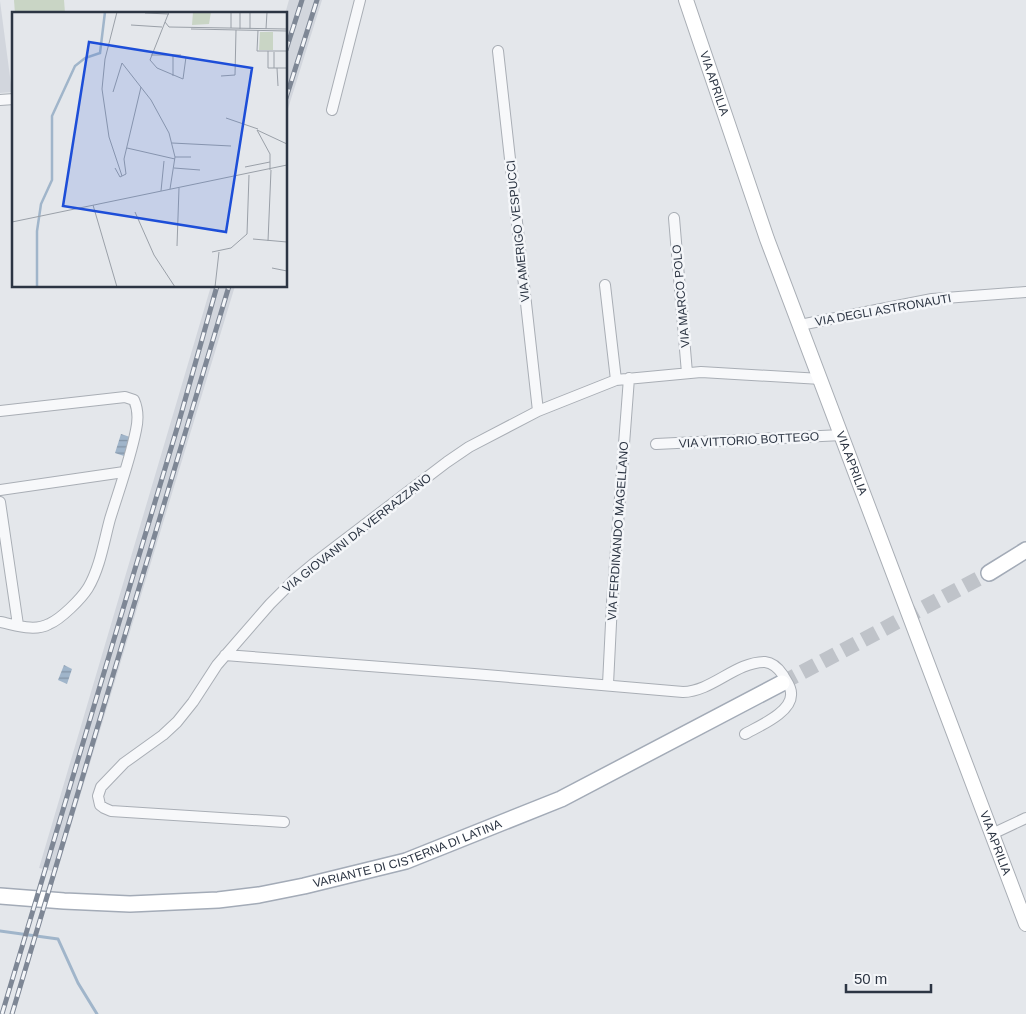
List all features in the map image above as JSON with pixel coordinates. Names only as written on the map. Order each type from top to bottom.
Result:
[{"type":"main road","points":[[989,573],[1026,550]]},
{"type":"main road","name":"VARIANTE DI CISTERNA DI LATINA","points":[[0,896],[110,904],[203,901],[246,897],[304,886],[406,861],[561,799],[782,683]]},
{"type":"street","points":[[332,110],[360,0]]},
{"type":"street","name":"VIA APRILIA","points":[[686,0],[767,239],[1026,924]]},
{"type":"street","name":"VIA AMERIGO VESPUCCI","points":[[498,51],[538,411]]},
{"type":"street","name":"VIA MARCO POLO","points":[[674,218],[687,373]]},
{"type":"street","points":[[605,285],[616,380]]},
{"type":"street","name":"VIA DEGLI ASTRONAUTI","points":[[800,325],[932,299],[1026,292]]},
{"type":"street","name":"VIA GIOVANNI DA VERRAZZANO","points":[[284,822],[111,811],[104,808],[99,802],[98,794],[101,787],[124,763],[158,739],[177,722],[189,708],[225,655],[263,611],[289,585],[446,462],[477,442],[538,411],[616,380],[687,373],[821,379]]},
{"type":"street","name":"VIA FERDINANDO MAGELLANO","points":[[608,684],[612,603],[629,378]]},
{"type":"street","points":[[0,411],[122,397],[131,398],[136,406],[136,426],[124,472],[95,573],[89,586],[79,599],[55,620],[42,627],[33,628],[0,622]]},
{"type":"street","name":"VIA VITTORIO BOTTEGO","points":[[656,444],[842,435]]},
{"type":"street","points":[[0,490],[124,472]]},
{"type":"street","points":[[0,502],[18,625]]},
{"type":"street","points":[[225,655],[608,684],[686,692],[708,686],[751,665],[764,662],[771,663],[779,670],[790,688],[791,699],[786,708],[779,714],[745,734]]},
{"type":"street","points":[[992,834],[1026,818]]},
{"type":"shaded area","points":[[289,0],[322,0],[288,109],[288,12],[286,12]]},
{"type":"shaded area","points":[[0,1],[12,92],[0,93]]},
{"type":"shaded area","points":[[210,288],[234,288],[57,872],[39,868]]},
{"type":"green space","points":[[14,0],[64,0],[65,12],[15,12]]},
{"type":"water","points":[[121,434],[130,437],[124,456],[115,453]]},
{"type":"water","points":[[64,665],[72,669],[67,684],[58,680]]},
{"type":"waterway","points":[[0,931],[58,939],[78,983],[97,1014]]},
{"type":"tunnel","points":[[782,683],[989,573]]},
{"type":"railway","points":[[288,44],[302,0]]},
{"type":"railway","points":[[288,92],[317,0]]},
{"type":"railway","points":[[2,1014],[178,425],[216,288]]},
{"type":"railway","points":[[12,1014],[228,288]]}]
